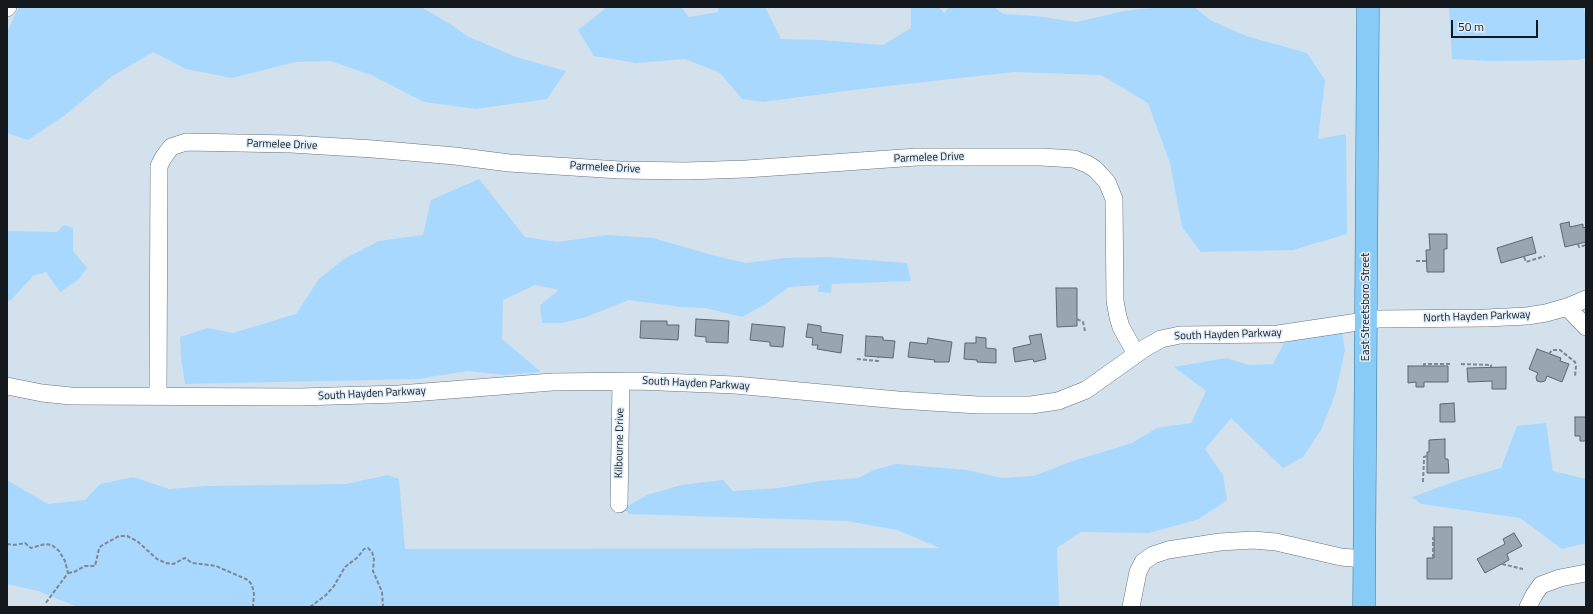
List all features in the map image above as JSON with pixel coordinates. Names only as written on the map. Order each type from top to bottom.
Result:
[{"type":"main road","name":"East Streetsboro Street","points":[[1364,607],[1368,7]]},
{"type":"street","name":"Parmelee Drive","points":[[158,395],[159,166],[171,147],[186,142],[291,144],[373,149],[455,156],[509,163],[620,170],[746,169],[917,157],[1041,157],[1074,159],[1095,169],[1106,182],[1114,199],[1115,301],[1121,327],[1136,354]]},
{"type":"street","name":"North Hayden Parkway","points":[[1365,321],[1378,319],[1486,318],[1520,316],[1546,313],[1567,307],[1586,299]]},
{"type":"street","points":[[1567,307],[1586,327]]},
{"type":"street","name":"South Hayden Parkway","points":[[7,386],[42,393],[71,396],[158,395],[315,397],[399,394],[552,382],[705,383],[797,390],[901,401],[978,405],[1030,405],[1058,401],[1086,390],[1136,354],[1161,339],[1180,335],[1278,334],[1341,323],[1365,321]]},
{"type":"street","name":"Kilbourne Drive","points":[[619,504],[621,382]]},
{"type":"street","points":[[1131,607],[1138,572],[1143,562],[1153,555],[1168,550],[1220,542],[1253,540],[1276,542],[1341,557],[1364,559]]},
{"type":"street","points":[[1528,607],[1541,585],[1560,578],[1586,573]]},
{"type":"path","points":[[1578,244],[1579,247],[1586,245]]},
{"type":"path","points":[[1524,257],[1526,262],[1545,256]]},
{"type":"path","points":[[1416,261],[1426,261]]},
{"type":"path","points":[[1077,319],[1083,322],[1085,332]]},
{"type":"path","points":[[1549,354],[1552,350],[1560,350],[1575,362],[1575,376]]},
{"type":"path","points":[[857,359],[878,361],[878,357]]},
{"type":"path","points":[[1424,366],[1424,364],[1452,364]]},
{"type":"path","points":[[1461,364],[1491,365],[1491,367]]},
{"type":"path","points":[[1423,482],[1424,457],[1427,456]]},
{"type":"path","points":[[45,604],[68,573],[74,572],[85,566],[96,566],[99,549],[101,546],[119,536],[127,536],[137,542],[157,559],[166,563],[173,564],[185,558],[192,563],[216,566],[248,580],[252,585],[254,594],[253,607]]},
{"type":"path","points":[[1433,537],[1433,558]]},
{"type":"path","points":[[7,544],[14,545],[25,543],[31,548],[45,544],[52,545],[59,551],[65,561],[68,573]]},
{"type":"path","points":[[310,607],[326,595],[334,586],[345,567],[358,557],[364,549],[368,548],[372,552],[374,559],[373,571],[382,592],[383,607]]},
{"type":"path","points":[[1502,564],[1522,568]]},
{"type":"shaded area","points":[[19,7],[421,7],[452,25],[467,36],[516,57],[566,71],[547,99],[476,109],[424,102],[371,75],[330,61],[295,62],[232,78],[186,69],[153,52],[111,77],[64,116],[28,140],[7,133],[7,32]]},
{"type":"shaded area","points":[[607,7],[681,7],[689,17],[718,12],[718,7],[765,7],[781,39],[821,40],[883,45],[911,28],[911,7],[939,7],[944,13],[949,7],[994,7],[1003,14],[1035,16],[1077,22],[1124,11],[1161,7],[1194,7],[1210,20],[1246,36],[1307,53],[1325,80],[1318,139],[1346,134],[1347,234],[1293,250],[1201,252],[1182,227],[1170,163],[1148,103],[1101,75],[1014,72],[853,90],[763,102],[742,99],[720,73],[685,59],[636,63],[594,56],[578,30]]},
{"type":"shaded area","points":[[1449,7],[1583,7],[1586,16],[1586,58],[1578,60],[1489,61],[1452,59]]},
{"type":"shaded area","points":[[479,179],[525,237],[557,242],[607,235],[653,238],[746,263],[786,258],[828,257],[907,263],[911,281],[832,284],[831,293],[818,292],[819,285],[789,287],[764,305],[742,317],[705,308],[681,307],[629,300],[586,317],[562,323],[542,323],[540,305],[559,290],[535,285],[503,300],[502,339],[541,372],[504,375],[467,371],[418,379],[185,384],[180,337],[208,328],[233,333],[296,314],[319,279],[344,259],[379,241],[423,235],[431,200]]},
{"type":"shaded area","points":[[64,225],[73,228],[73,251],[87,268],[78,280],[60,292],[46,272],[33,276],[12,299],[7,302],[7,231],[57,232]]},
{"type":"shaded area","points":[[1342,332],[1345,350],[1335,395],[1321,430],[1303,457],[1283,468],[1231,418],[1205,449],[1223,475],[1227,500],[1199,519],[1149,533],[1081,532],[1057,548],[1059,607],[78,607],[38,591],[7,584],[7,480],[48,504],[85,500],[100,484],[133,477],[169,489],[206,486],[346,484],[388,475],[399,479],[405,549],[940,548],[897,530],[847,521],[629,514],[623,509],[647,495],[681,485],[723,480],[733,491],[779,488],[821,481],[858,478],[874,470],[896,464],[967,470],[1001,478],[1034,476],[1070,462],[1132,443],[1157,428],[1191,423],[1206,391],[1174,367],[1226,358],[1249,365],[1273,364],[1286,339]]},
{"type":"shaded area","points":[[1546,423],[1553,471],[1586,479],[1586,543],[1562,549],[1520,518],[1421,504],[1412,497],[1459,480],[1501,468],[1517,426]]},
{"type":"building","points":[[1569,222],[1570,227],[1583,224],[1583,228],[1586,227],[1586,242],[1565,247],[1560,224]]},
{"type":"building","points":[[1429,234],[1447,234],[1447,249],[1444,249],[1444,272],[1427,272],[1426,250],[1430,250]]},
{"type":"building","points":[[1532,237],[1536,253],[1501,263],[1497,248]]},
{"type":"building","points":[[1056,288],[1077,288],[1077,326],[1057,327]]},
{"type":"building","points":[[696,319],[729,321],[728,343],[706,342],[706,337],[695,336]]},
{"type":"building","points":[[641,321],[667,321],[667,325],[679,325],[678,340],[640,338]]},
{"type":"building","points":[[752,324],[785,327],[783,347],[770,346],[770,342],[750,340]]},
{"type":"building","points":[[808,324],[821,326],[821,332],[843,335],[841,353],[817,349],[818,345],[812,345],[813,338],[806,337]]},
{"type":"building","points":[[1041,334],[1046,359],[1034,362],[1033,359],[1015,362],[1013,348],[1031,344],[1029,336]]},
{"type":"building","points":[[866,336],[883,337],[883,340],[895,341],[893,358],[865,356]]},
{"type":"building","points":[[976,337],[986,338],[986,348],[996,349],[996,363],[977,362],[977,360],[964,359],[965,343],[976,343]]},
{"type":"building","points":[[928,338],[952,342],[949,362],[934,362],[935,360],[908,357],[910,342],[927,344]]},
{"type":"building","points":[[1537,349],[1561,358],[1560,361],[1569,364],[1562,382],[1547,376],[1545,381],[1537,381],[1536,377],[1538,373],[1529,369]]},
{"type":"building","points":[[1408,366],[1448,366],[1448,382],[1424,382],[1424,387],[1416,387],[1416,382],[1408,383]]},
{"type":"building","points":[[1506,367],[1506,389],[1492,389],[1492,381],[1468,382],[1467,368]]},
{"type":"building","points":[[1454,403],[1455,422],[1440,422],[1440,404]]},
{"type":"building","points":[[1575,417],[1586,417],[1586,441],[1580,441],[1580,436],[1575,436]]},
{"type":"building","points":[[1445,439],[1445,459],[1448,459],[1449,473],[1427,473],[1427,452],[1429,452],[1429,440]]},
{"type":"building","points":[[1434,527],[1452,527],[1452,579],[1427,579],[1427,558],[1434,558]]},
{"type":"building","points":[[1514,533],[1522,546],[1507,554],[1509,560],[1485,573],[1477,559],[1505,544],[1503,539]]}]
